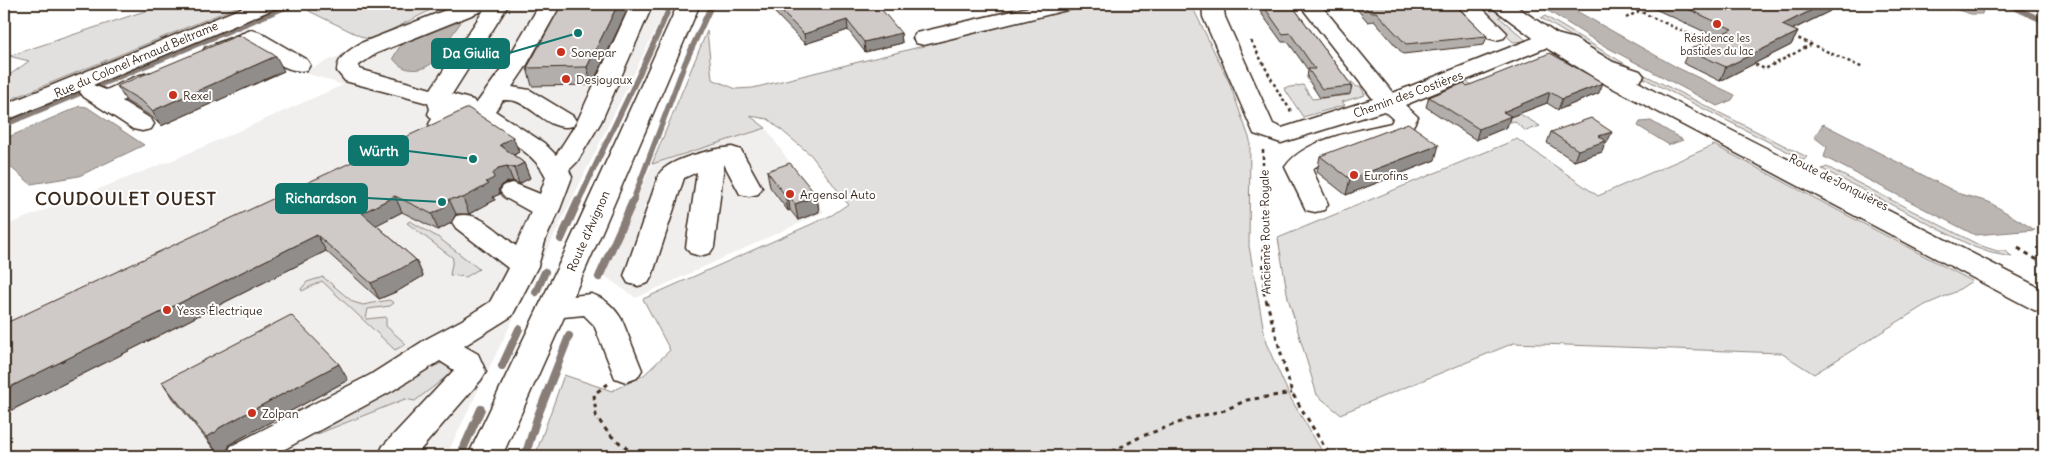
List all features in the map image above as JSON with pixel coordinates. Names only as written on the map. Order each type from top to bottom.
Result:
[{"type":"main road","name":"Rue du Colonel Arnaud Beltrame","points":[[4,114],[269,4]]},
{"type":"main road","points":[[243,456],[381,384],[440,346],[473,328],[501,309],[524,266],[532,238],[547,209],[559,177],[555,168],[535,148],[483,106],[465,105],[353,76],[348,71],[348,64],[356,56],[369,48],[479,4]]},
{"type":"main road","points":[[438,98],[498,4]]},
{"type":"main road","points":[[483,106],[533,36],[550,4]]},
{"type":"main road","points":[[555,168],[564,162],[589,122],[642,4]]},
{"type":"main road","name":"Route d'Avignon","points":[[485,456],[689,4]]},
{"type":"main road","points":[[924,38],[1068,4]]},
{"type":"main road","points":[[1212,4],[1214,17],[1264,130]]},
{"type":"main road","points":[[1309,4],[1388,103],[1406,117],[1400,128],[1340,144],[1310,156],[1298,167],[1314,204]]},
{"type":"main road","points":[[1466,4],[1496,33]]},
{"type":"main road","name":"Route de Jonquières","points":[[1507,5],[1646,96],[1866,208],[1903,221],[2036,285]]},
{"type":"main road","points":[[198,59],[275,26]]},
{"type":"main road","name":"Chemin des Costières","points":[[1264,130],[1281,136],[1388,103],[1547,31]]},
{"type":"main road","name":"Route de Jonquières","points":[[1547,31],[2036,285]]},
{"type":"main road","points":[[251,37],[299,65]]},
{"type":"main road","points":[[103,100],[172,70]]},
{"type":"main road","points":[[79,83],[142,124]]},
{"type":"main road","points":[[438,98],[442,109],[437,119],[424,131],[483,106],[522,96],[564,121]]},
{"type":"main road","points":[[535,148],[589,122]]},
{"type":"main road","points":[[638,276],[672,174],[687,166],[732,156],[750,188]]},
{"type":"main road","points":[[700,247],[712,159]]},
{"type":"main road","points":[[514,191],[547,209]]},
{"type":"main road","points":[[466,222],[524,266]]},
{"type":"main road","points":[[553,308],[591,304],[608,320],[626,370]]},
{"type":"main road","points":[[395,456],[470,372],[467,362],[440,346]]},
{"type":"path","points":[[1626,18],[1639,11],[1711,44]]},
{"type":"path","points":[[1786,33],[1863,68]]},
{"type":"path","points":[[1250,39],[1280,95],[1290,109],[1291,114],[1286,118]]},
{"type":"path","points":[[1748,61],[1766,69],[1812,44]]},
{"type":"path","name":"Ancienne Route Royale","points":[[1264,130],[1264,292],[1292,393],[1330,456]]},
{"type":"path","points":[[2036,285],[2044,264]]},
{"type":"path","points":[[626,370],[594,394],[596,416],[609,434],[636,456]]},
{"type":"path","points":[[1104,456],[1140,437],[1192,418],[1225,410],[1247,400],[1292,393]]},
{"type":"shaded area","points":[[166,4],[244,4],[4,102],[4,79],[29,61],[9,56]]},
{"type":"shaded area","points":[[310,4],[429,4],[426,5],[429,11],[373,39],[364,38],[309,11]]},
{"type":"shaded area","points":[[668,4],[446,456],[4,456],[4,226],[175,159],[343,85],[303,72],[405,26],[433,11],[431,5]]},
{"type":"shaded area","points":[[1094,4],[1191,4],[1229,82],[1250,140],[1249,246],[1266,343],[1291,399],[1325,456],[535,456],[564,375],[612,391],[644,375],[670,350],[643,299],[832,215],[848,204],[811,155],[768,119],[750,116],[766,128],[652,164],[707,31],[712,79],[736,89],[753,88]]},
{"type":"shaded area","points":[[1474,4],[1487,4],[1527,41],[1513,42]]},
{"type":"shaded area","points":[[1564,4],[1678,68],[1735,95],[1732,100],[1717,106],[1599,43],[1542,7]]},
{"type":"shaded area","points":[[1939,4],[1974,4],[1983,9],[1982,14],[1971,14]]},
{"type":"shaded area","points":[[1545,16],[1635,70],[1807,157],[1804,160],[1618,65],[1541,18]]},
{"type":"shaded area","points":[[454,19],[461,22],[431,64],[421,69],[410,69],[400,66],[393,58],[404,39]]},
{"type":"shaded area","points":[[1352,82],[1357,87],[1361,87],[1365,95],[1342,102],[1345,105],[1303,117],[1284,88],[1303,85],[1312,99],[1350,95],[1342,83]]},
{"type":"shaded area","points":[[1467,82],[1540,126],[1526,131],[1514,121],[1508,123],[1453,88]]},
{"type":"shaded area","points":[[80,106],[87,107],[144,145],[79,176],[31,184],[4,162],[4,139]]},
{"type":"shaded area","points":[[1651,121],[1683,140],[1669,145],[1638,126],[1640,122]]},
{"type":"shaded area","points":[[1823,124],[1960,194],[1989,202],[2035,230],[1975,235],[1824,157],[1827,147],[1814,137]]},
{"type":"shaded area","points":[[766,128],[824,212],[636,298],[602,274],[652,164]]},
{"type":"shaded area","points":[[1517,139],[1598,196],[1714,145],[1972,281],[1955,292],[1925,305],[1814,374],[1781,353],[1514,343],[1340,414],[1317,395],[1288,298],[1278,238]]},
{"type":"shaded area","points":[[1827,167],[1979,245],[1997,251],[2006,251],[2012,257],[1974,247],[1822,169]]},
{"type":"shaded area","points":[[410,221],[439,238],[479,269],[466,277],[450,275],[453,258],[407,223]]},
{"type":"shaded area","points":[[323,277],[353,302],[363,305],[389,300],[394,303],[390,306],[368,309],[366,319],[386,317],[386,326],[406,344],[395,350],[322,281],[302,291],[301,289],[307,282]]},
{"type":"shaded area","points":[[442,363],[455,370],[415,401],[405,399],[315,435],[411,376]]},
{"type":"building","points":[[562,4],[618,4],[587,67],[527,68]]},
{"type":"building","points":[[774,4],[877,4],[901,33],[864,42],[847,20],[804,34]]},
{"type":"building","points":[[1262,4],[1291,4],[1352,86],[1322,89],[1308,69],[1315,69],[1290,33],[1283,34]]},
{"type":"building","points":[[1362,4],[1454,4],[1487,36],[1406,44],[1376,12],[1370,12]]},
{"type":"building","points":[[1677,4],[1824,4],[1782,25],[1798,32],[1726,67],[1689,50],[1732,29]]},
{"type":"building","points":[[239,35],[276,56],[152,111],[143,102],[117,86]]},
{"type":"building","points":[[1550,53],[1603,83],[1562,99],[1550,92],[1503,112],[1511,116],[1479,129],[1429,97],[1464,83],[1467,86]]},
{"type":"building","points":[[468,108],[513,137],[500,145],[524,163],[514,168],[507,166],[498,168],[493,174],[494,178],[486,182],[489,184],[463,198],[449,199],[444,208],[432,214],[395,196],[362,213],[416,260],[390,275],[371,283],[317,235],[4,390],[4,324]]},
{"type":"building","points":[[1591,118],[1612,132],[1599,136],[1606,141],[1578,150],[1551,132]]},
{"type":"building","points":[[1408,123],[1439,145],[1350,179],[1320,156]]},
{"type":"building","points":[[790,163],[817,196],[795,204],[788,194],[785,195],[767,171]]},
{"type":"building","points":[[291,315],[339,364],[219,428],[216,432],[206,437],[162,382]]},
{"type":"waterway","points":[[4,125],[293,4]]},
{"type":"waterway","points":[[578,203],[671,4]]},
{"type":"waterway","points":[[632,203],[685,63],[712,4]]},
{"type":"waterway","points":[[2007,4],[2044,21]]},
{"type":"waterway","points":[[561,239],[578,201]]},
{"type":"waterway","points":[[599,277],[633,201]]},
{"type":"waterway","points":[[536,292],[545,272]]},
{"type":"waterway","points":[[502,366],[519,329]]},
{"type":"waterway","points":[[525,456],[537,418],[569,336]]},
{"type":"waterway","points":[[460,456],[481,409]]},
{"type":"place","name":"Résidence les bastides du lac","points":[[1717,24]]},
{"type":"place","name":"Da Giulia","points":[[578,33]]},
{"type":"place","name":"Sonepar","points":[[561,52]]},
{"type":"place","name":"Desjoyaux","points":[[566,79]]},
{"type":"place","name":"Rexel","points":[[173,95]]},
{"type":"place","name":"Würth","points":[[473,159]]},
{"type":"place","name":"Eurofins","points":[[1354,175]]},
{"type":"place","name":"Argensol Auto","points":[[790,194]]},
{"type":"place","name":"Richardson","points":[[442,202]]},
{"type":"place","name":"Yesss Électrique","points":[[167,310]]},
{"type":"place","name":"Zolpan","points":[[252,413]]},
{"type":"district","name":"COUDOULET OUEST","points":[[126,198]]}]
